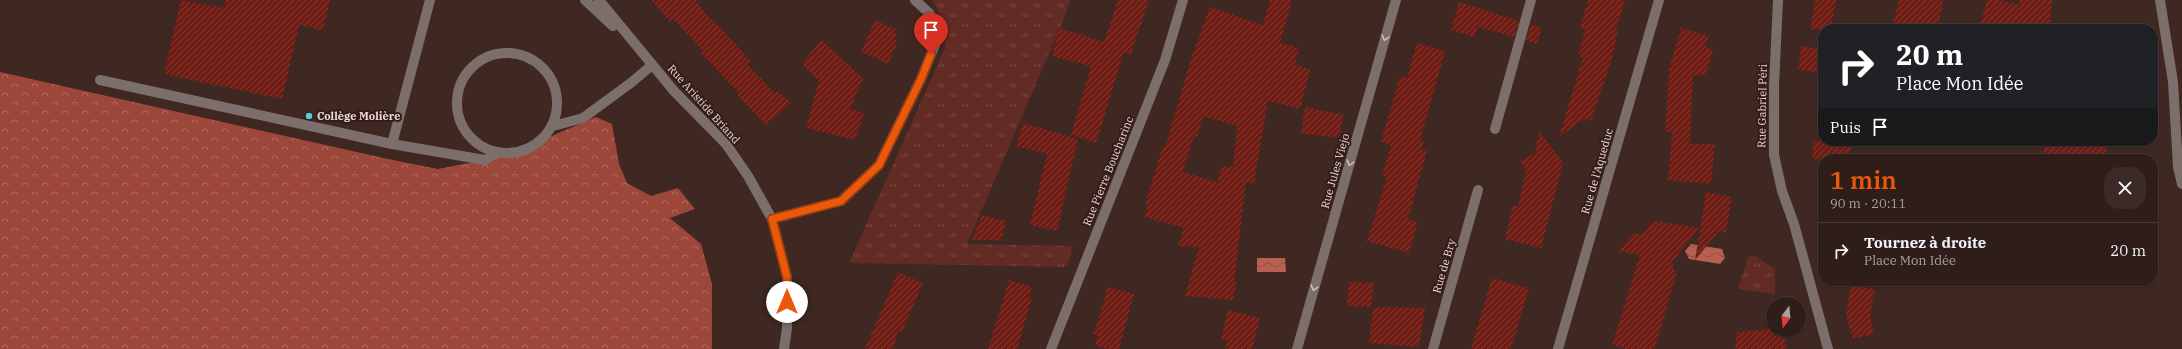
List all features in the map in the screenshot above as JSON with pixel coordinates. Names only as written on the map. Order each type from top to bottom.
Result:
[{"type":"street","points":[[392,144],[430,0]]},
{"type":"street","name":"Rue Aristide Briand","points":[[585,0],[649,61]]},
{"type":"street","name":"Rue Aristide Briand","points":[[599,0],[649,61],[726,144],[748,176],[772,219],[787,277],[787,328],[784,349]]},
{"type":"street","points":[[772,219],[841,201],[879,165],[921,79],[936,42],[930,14],[915,0]]},
{"type":"street","name":"Rue Pierre Boucharinc","points":[[1051,349],[1164,60],[1183,0]]},
{"type":"street","name":"Rue Jules Viejo","points":[[1297,349],[1396,0]]},
{"type":"street","points":[[1495,130],[1531,0]]},
{"type":"street","name":"Rue de l'Aqueduc","points":[[1558,349],[1659,0]]},
{"type":"street","name":"Rue Gabriel Péri","points":[[1778,0],[1774,86],[1774,155],[1782,191],[1794,224],[1828,349]]},
{"type":"street","points":[[2160,0],[2173,82],[2178,167],[2182,184]]},
{"type":"street","points":[[504,53],[517,54],[530,58],[541,66],[550,76],[556,87],[558,100],[557,114],[552,126],[545,137],[529,149],[510,154],[497,153],[484,148],[473,141],[465,131],[459,119],[456,106],[457,93],[462,80],[469,70],[479,61],[491,55],[504,53]]},
{"type":"street","points":[[552,126],[583,118],[632,82],[649,61]]},
{"type":"street","points":[[100,80],[392,144],[485,160],[497,153]]},
{"type":"street","name":"Rue de Bry","points":[[1433,349],[1478,190]]},
{"type":"green space","points":[[932,0],[1070,0],[1064,19],[967,244],[1073,246],[1067,267],[849,263],[945,48],[946,25]]},
{"type":"green space","points":[[0,72],[438,169],[505,156],[596,117],[612,124],[619,164],[627,183],[651,196],[678,188],[695,209],[670,218],[701,244],[712,284],[712,349],[0,349]]},
{"type":"green space","points":[[1756,256],[1775,269],[1775,294],[1738,289],[1748,257]]},
{"type":"water","points":[[1691,244],[1722,249],[1725,258],[1720,264],[1689,259],[1685,251]]},
{"type":"water","points":[[1257,258],[1285,258],[1286,272],[1257,272]]},
{"type":"building","points":[[181,0],[224,8],[226,0],[330,0],[323,30],[299,25],[282,99],[164,74]]},
{"type":"building","points":[[651,0],[698,0],[696,1],[711,20],[712,19],[751,61],[747,64],[775,94],[778,91],[791,103],[766,125],[737,95],[739,93],[701,53],[703,51],[674,19],[670,22]]},
{"type":"building","points":[[1118,0],[1149,0],[1131,54],[1124,52],[1096,143],[1071,135],[1091,66],[1052,56],[1059,28],[1104,42]]},
{"type":"building","points":[[1270,0],[1292,0],[1280,43],[1299,48],[1295,65],[1310,69],[1300,109],[1268,101],[1254,183],[1246,182],[1234,281],[1237,282],[1233,300],[1185,296],[1199,247],[1178,246],[1184,228],[1145,217],[1148,205],[1145,204],[1163,146],[1165,147],[1192,56],[1210,7],[1263,25]],"holes":[[[1203,116],[1237,126],[1233,167],[1222,166],[1217,182],[1183,172],[1194,136],[1197,137]]]},
{"type":"building","points":[[1588,0],[1625,0],[1616,30],[1618,31],[1610,65],[1591,121],[1584,119],[1559,137],[1583,57],[1578,56],[1585,29],[1580,27]]},
{"type":"building","points":[[1815,0],[1836,0],[1832,24],[1818,24],[1818,29],[1810,29]]},
{"type":"building","points":[[1899,0],[1943,0],[1939,24],[1892,24]]},
{"type":"building","points":[[1987,0],[1998,0],[2019,5],[2020,0],[2052,0],[2050,24],[1981,23]]},
{"type":"building","points":[[1459,2],[1519,21],[1514,37],[1478,27],[1475,37],[1451,30]]},
{"type":"building","points":[[875,20],[898,30],[894,40],[898,41],[888,64],[861,52]]},
{"type":"building","points":[[1531,24],[1542,28],[1537,44],[1526,40]]},
{"type":"building","points":[[1681,28],[1709,36],[1705,47],[1713,50],[1706,75],[1693,75],[1690,144],[1715,144],[1711,184],[1668,180],[1672,132],[1665,132],[1669,70]]},
{"type":"building","points":[[821,40],[863,78],[850,109],[864,113],[855,140],[806,128],[820,77],[817,79],[802,64]]},
{"type":"building","points":[[1417,43],[1445,51],[1420,141],[1424,142],[1421,150],[1427,151],[1408,219],[1418,222],[1409,253],[1367,241],[1387,177],[1382,176],[1391,145],[1381,142],[1400,76],[1407,78]]},
{"type":"building","points":[[1801,46],[1818,48],[1818,72],[1798,70]]},
{"type":"building","points":[[1305,107],[1344,115],[1338,138],[1301,133]]},
{"type":"building","points":[[1023,123],[1078,139],[1057,231],[1030,225],[1047,154],[1016,146]]},
{"type":"building","points":[[1539,131],[1563,163],[1541,248],[1505,239],[1513,205],[1518,206],[1526,170],[1520,161],[1535,153]]},
{"type":"building","points":[[1813,141],[1818,141],[1818,146],[1851,146],[1850,154],[1818,154],[1818,159],[1812,159]]},
{"type":"building","points":[[2044,146],[2107,146],[2106,154],[2044,153]]},
{"type":"building","points":[[1706,192],[1732,197],[1726,233],[1719,231],[1695,260]]},
{"type":"building","points":[[982,215],[1006,221],[1001,240],[972,240]]},
{"type":"building","points":[[1654,221],[1699,228],[1672,262],[1676,275],[1655,349],[1626,349],[1612,345],[1640,255],[1619,251],[1634,233],[1641,235]]},
{"type":"building","points":[[898,272],[923,283],[902,332],[898,331],[893,349],[865,349]]},
{"type":"building","points":[[1492,278],[1529,288],[1515,336],[1511,349],[1471,349]]},
{"type":"building","points":[[1009,280],[1032,287],[1029,297],[1032,298],[1017,349],[988,349]]},
{"type":"building","points":[[1349,282],[1374,283],[1371,307],[1347,306]]},
{"type":"building","points":[[1851,286],[1875,289],[1870,315],[1874,334],[1853,339],[1846,315]]},
{"type":"building","points":[[1108,287],[1134,294],[1119,349],[1107,349],[1095,346],[1098,336],[1094,335],[1094,333]]},
{"type":"building","points":[[1373,307],[1425,308],[1419,347],[1369,343]]},
{"type":"building","points":[[1228,310],[1260,318],[1252,349],[1225,349],[1228,341],[1221,339]]},
{"type":"building","points":[[1766,330],[1766,337],[1785,337],[1786,349],[1735,349],[1737,332]]},
{"type":"place","name":"Collège Molière","points":[[309,116]]},
{"type":"route","points":[[787,302],[787,277],[772,219],[841,201],[879,165],[921,79],[931,54]]}]
